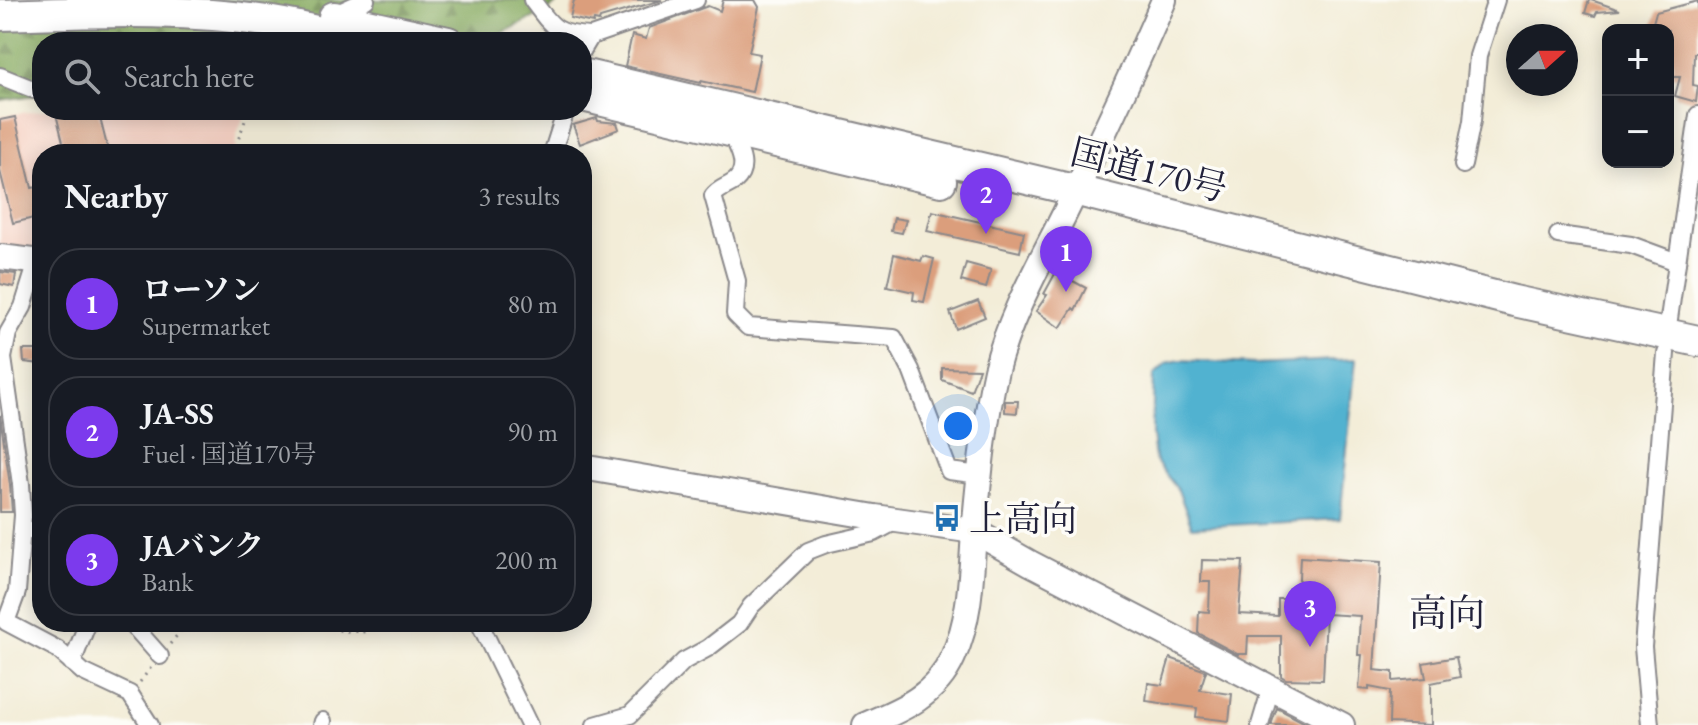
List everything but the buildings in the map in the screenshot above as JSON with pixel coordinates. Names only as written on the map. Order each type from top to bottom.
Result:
[{"type":"highway","points":[[213,0],[285,7],[402,32]]},
{"type":"highway","points":[[0,15],[98,12],[203,16],[317,32]]},
{"type":"highway","name":"国道170号","points":[[592,77],[1070,200]]},
{"type":"highway","name":"国道170号","points":[[592,98],[731,132],[1070,200],[1514,301],[1667,343],[1698,360]]},
{"type":"highway","name":"国道170号","points":[[1667,343],[1698,341]]},
{"type":"street","points":[[329,16],[366,0]]},
{"type":"street","points":[[532,0],[548,25],[560,32]]},
{"type":"street","points":[[592,36],[673,3],[696,0]]},
{"type":"street","points":[[865,725],[922,698],[946,672],[955,655],[969,600],[980,475],[994,380],[1012,321],[1118,108],[1164,0]]},
{"type":"street","points":[[1463,165],[1472,121],[1478,56],[1496,0]]},
{"type":"street","points":[[292,32],[299,28]]},
{"type":"street","points":[[0,76],[32,89]]},
{"type":"street","points":[[1653,723],[1643,647],[1667,343],[1698,115]]},
{"type":"street","points":[[555,144],[563,120]]},
{"type":"street","points":[[731,132],[743,160],[742,172],[713,196],[737,281],[735,314],[748,327],[894,338],[911,370],[949,471],[980,475]]},
{"type":"street","points":[[1558,235],[1631,245],[1677,262]]},
{"type":"street","points":[[0,257],[32,261]]},
{"type":"street","points":[[32,282],[23,307],[8,333],[3,358],[21,484],[22,530],[17,592],[6,622],[57,649],[83,672],[130,694],[150,725]]},
{"type":"street","points":[[592,469],[974,531],[1271,688],[1327,722]]},
{"type":"street","points":[[595,725],[630,715],[684,661],[708,648],[739,624],[751,606],[808,551],[874,533],[898,520]]},
{"type":"street","points":[[22,530],[32,530]]},
{"type":"street","points":[[72,663],[84,632]]},
{"type":"street","points":[[139,632],[160,656]]},
{"type":"street","points":[[484,632],[529,725]]},
{"type":"street","points":[[1260,725],[1271,688]]},
{"type":"path","points":[[238,144],[245,120]]},
{"type":"shaded area","points":[[32,112],[32,120],[242,120],[236,144],[32,144],[32,251],[0,246],[0,116]]},
{"type":"green space","points":[[0,0],[562,0],[504,32],[32,32],[32,95],[0,100]]},
{"type":"water","points":[[1356,359],[1340,519],[1192,527],[1178,490],[1155,460],[1152,434],[1154,375],[1167,363],[1180,360],[1254,364]]},
{"type":"place","name":"JA-SS","points":[[986,234]]},
{"type":"place","name":"ローソン","points":[[1066,292]]},
{"type":"place","name":"上高向","points":[[947,518]]},
{"type":"place","name":"JAバンク","points":[[1310,647]]},
{"type":"district","name":"高向","points":[[1447,612]]}]
